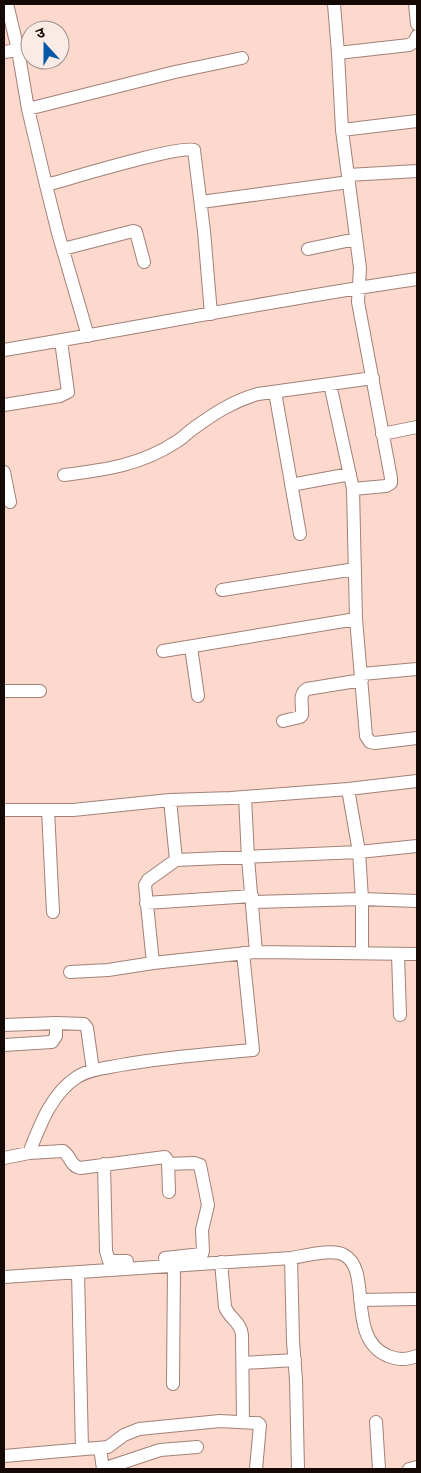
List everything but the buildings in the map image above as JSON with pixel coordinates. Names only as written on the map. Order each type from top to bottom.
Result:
[{"type":"street","points":[[6,4],[18,50],[28,109],[46,185],[62,249],[88,336]]},
{"type":"street","points":[[334,4],[342,130],[360,268],[358,302],[391,478],[391,483],[386,486],[353,489]]},
{"type":"street","points":[[415,4],[417,24]]},
{"type":"street","points":[[338,53],[409,44],[417,37]]},
{"type":"street","points":[[4,52],[18,50]]},
{"type":"street","points":[[28,109],[175,72],[242,58]]},
{"type":"street","points":[[342,130],[417,121]]},
{"type":"street","points":[[46,185],[168,152],[194,150],[201,202],[211,314]]},
{"type":"street","points":[[201,202],[348,178],[417,171]]},
{"type":"street","points":[[62,249],[133,231],[136,232],[144,262]]},
{"type":"street","points":[[308,249],[356,239]]},
{"type":"street","points":[[4,350],[359,287],[417,279]]},
{"type":"street","points":[[4,404],[60,396],[68,392],[61,341]]},
{"type":"street","points":[[64,475],[111,469],[131,464],[178,441],[193,428],[239,399],[258,394],[373,378]]},
{"type":"street","points":[[330,384],[353,489],[356,619],[364,722],[368,740],[375,743],[417,738]]},
{"type":"street","points":[[275,392],[300,534]]},
{"type":"street","points":[[382,434],[417,427]]},
{"type":"street","points":[[4,472],[10,502]]},
{"type":"street","points":[[291,485],[350,474]]},
{"type":"street","points":[[222,590],[355,569]]},
{"type":"street","points":[[163,651],[356,619]]},
{"type":"street","points":[[191,647],[198,696]]},
{"type":"street","points":[[283,721],[302,715],[301,696],[307,689],[362,677],[417,669]]},
{"type":"street","points":[[4,691],[40,691]]},
{"type":"street","points":[[4,810],[73,810],[170,800],[245,797],[348,789],[417,781]]},
{"type":"street","points":[[348,789],[359,852],[362,899],[362,953]]},
{"type":"street","points":[[245,797],[256,952]]},
{"type":"street","points":[[170,800],[176,860]]},
{"type":"street","points":[[48,810],[53,912]]},
{"type":"street","points":[[153,963],[145,885],[148,880],[176,860],[359,852],[417,846]]},
{"type":"street","points":[[146,903],[252,899],[417,901]]},
{"type":"street","points":[[29,1153],[41,1121],[49,1107],[77,1077],[93,1070],[162,1058],[253,1050],[242,952]]},
{"type":"street","points":[[70,972],[108,970],[242,952],[417,954]]},
{"type":"street","points":[[398,954],[400,1015]]},
{"type":"street","points":[[4,1045],[52,1042],[56,1036],[56,1023]]},
{"type":"street","points":[[4,1025],[84,1024],[87,1028],[93,1070]]},
{"type":"street","points":[[4,1158],[29,1153],[63,1151],[75,1167],[163,1157],[167,1158],[169,1192]]},
{"type":"street","points":[[4,1276],[78,1272],[199,1254],[203,1251],[202,1230],[208,1205],[200,1165],[194,1163],[168,1164]]},
{"type":"street","points":[[104,1164],[106,1252],[110,1261],[174,1265],[291,1258],[333,1252],[342,1253],[350,1258],[356,1271],[365,1334],[380,1353],[402,1360],[417,1356]]},
{"type":"street","points":[[291,1258],[298,1469]]},
{"type":"street","points":[[221,1262],[227,1313],[242,1328],[243,1422]]},
{"type":"street","points":[[173,1384],[174,1265]]},
{"type":"street","points":[[78,1272],[82,1449]]},
{"type":"street","points":[[360,1300],[417,1299]]},
{"type":"street","points":[[243,1363],[295,1360]]},
{"type":"street","points":[[4,1456],[108,1447],[124,1435],[139,1429],[220,1421],[243,1422],[260,1425],[256,1469]]},
{"type":"street","points":[[376,1422],[379,1469]]},
{"type":"street","points":[[100,1448],[103,1469],[160,1450],[197,1447]]},
{"type":"street","points":[[409,1469],[417,1467]]}]
